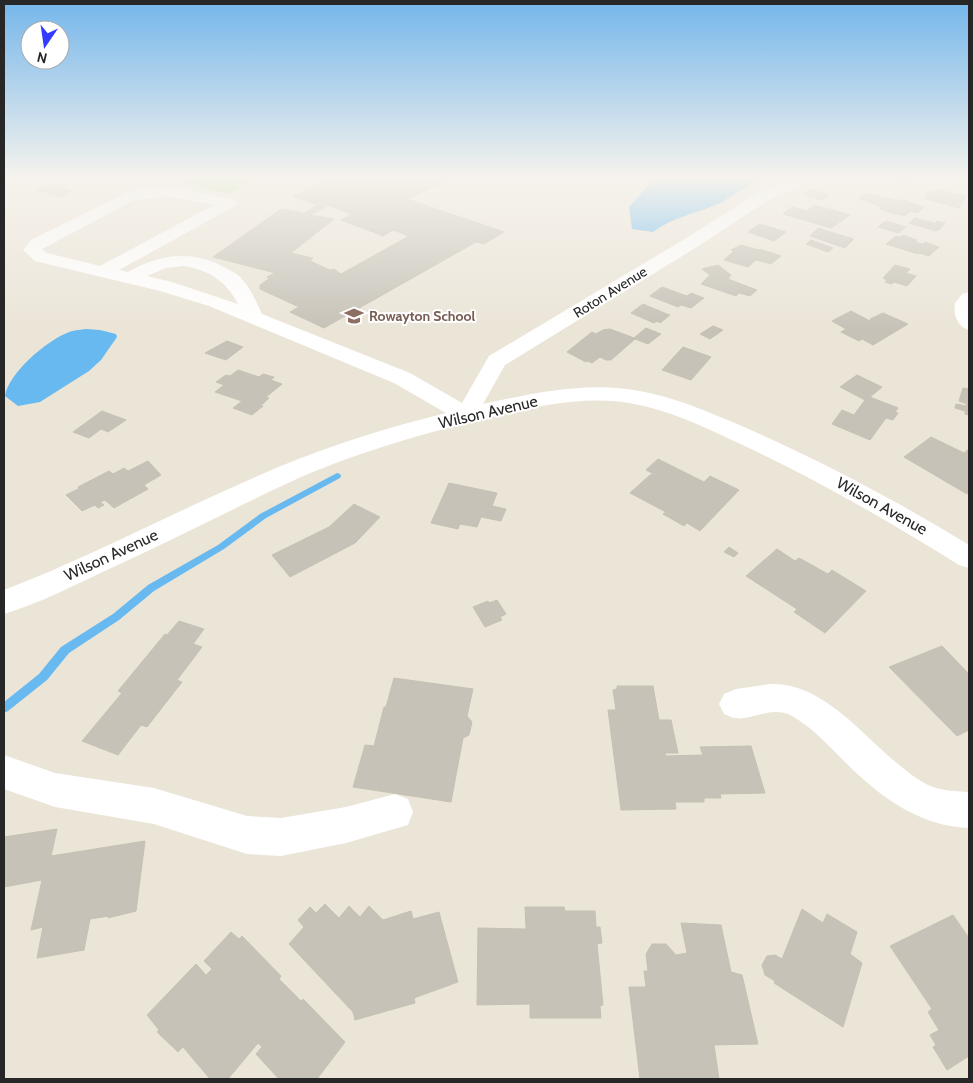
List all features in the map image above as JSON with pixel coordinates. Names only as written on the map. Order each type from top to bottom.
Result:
[{"type":"street","points":[[66,229],[37,244],[32,250],[41,256],[165,286],[208,299],[402,378],[466,415]]},
{"type":"street","points":[[102,272],[182,229]]},
{"type":"street","name":"Roton Avenue","points":[[466,415],[497,361],[713,229]]},
{"type":"street","points":[[130,279],[158,264],[174,260],[188,260],[208,265],[233,280],[254,318]]},
{"type":"street","points":[[969,298],[965,304],[967,322],[969,324]]},
{"type":"street","name":"Wilson Avenue","points":[[4,602],[32,592],[297,468],[352,448],[466,415],[537,399],[589,394],[619,395],[646,399],[694,415],[801,462],[901,515],[969,558]]},
{"type":"street","points":[[736,704],[769,698],[788,699],[805,706],[833,728],[895,786],[927,803],[952,811],[969,810]]},
{"type":"street","points":[[4,772],[55,790],[154,806],[247,835],[281,838],[346,825],[395,812]]},
{"type":"water","points":[[632,229],[658,229],[653,232]]},
{"type":"water","points":[[86,329],[116,334],[117,337],[101,360],[89,371],[40,402],[18,406],[5,396],[13,378],[29,359],[58,337]]},
{"type":"building","points":[[253,229],[322,229],[291,253],[313,258],[310,261],[330,270],[334,269],[341,274],[409,236],[393,230],[383,236],[363,229],[494,229],[504,232],[484,244],[476,242],[324,328],[290,312],[299,307],[260,289],[260,285],[270,278],[267,277],[275,273],[213,257]]},
{"type":"building","points":[[753,229],[774,229],[786,232],[774,241],[748,232]]},
{"type":"building","points":[[820,229],[854,239],[845,248],[810,236]]},
{"type":"building","points":[[883,229],[904,229],[899,233]]},
{"type":"building","points":[[928,229],[940,229],[936,231]]},
{"type":"building","points":[[903,235],[917,240],[915,242],[923,244],[925,242],[939,247],[929,256],[886,244],[896,236],[900,237]]},
{"type":"building","points":[[811,240],[833,248],[828,252],[806,244]]},
{"type":"building","points":[[741,245],[781,256],[771,264],[756,260],[748,267],[724,260],[734,251],[731,250]]},
{"type":"building","points":[[718,265],[731,275],[728,279],[757,290],[750,296],[739,293],[736,296],[701,284],[710,275],[702,269]]},
{"type":"building","points":[[895,265],[910,269],[906,273],[916,276],[907,286],[894,282],[892,284],[885,282],[887,280],[883,278]]},
{"type":"building","points":[[662,287],[687,296],[691,293],[704,298],[691,308],[681,305],[678,307],[650,296]]},
{"type":"building","points":[[643,304],[670,315],[660,323],[657,321],[654,323],[631,313]]},
{"type":"building","points":[[851,311],[870,321],[872,320],[870,319],[883,313],[908,324],[873,345],[862,339],[859,341],[841,332],[846,329],[832,321]]},
{"type":"building","points":[[713,326],[723,330],[710,339],[700,334]]},
{"type":"building","points":[[646,328],[661,334],[648,344],[635,339],[611,360],[600,357],[592,363],[586,362],[567,352],[592,332],[596,334],[610,329],[634,338]]},
{"type":"building","points":[[227,341],[243,347],[226,360],[205,353]]},
{"type":"building","points":[[683,347],[711,357],[691,380],[662,370]]},
{"type":"building","points":[[238,370],[259,377],[263,374],[274,377],[271,380],[282,384],[266,397],[269,398],[263,404],[259,404],[263,406],[252,415],[233,408],[242,401],[215,392],[224,385],[216,382]]},
{"type":"building","points":[[857,375],[882,387],[870,397],[898,408],[895,412],[898,413],[893,420],[886,418],[870,440],[832,424],[842,410],[854,415],[865,400],[840,387]]},
{"type":"building","points":[[963,388],[969,389],[969,415],[965,414],[965,411],[955,408],[956,404],[966,406],[967,404],[959,401]]},
{"type":"building","points":[[102,411],[126,420],[108,432],[101,429],[89,438],[73,432]]},
{"type":"building","points":[[931,437],[964,453],[969,449],[969,492],[967,494],[904,457]]},
{"type":"building","points":[[658,459],[704,482],[710,476],[739,490],[700,531],[687,523],[684,526],[663,514],[666,512],[630,493],[650,475],[654,474],[646,470]]},
{"type":"building","points":[[148,461],[161,475],[144,485],[148,489],[114,508],[105,500],[100,502],[104,505],[98,508],[95,505],[82,511],[66,495],[109,471],[113,474],[124,468],[128,471]]},
{"type":"building","points":[[449,483],[497,493],[492,506],[506,509],[501,521],[481,517],[477,527],[460,524],[458,529],[431,523]]},
{"type":"building","points":[[354,504],[380,517],[355,543],[290,577],[272,555],[329,527]]},
{"type":"building","points":[[729,547],[738,553],[734,557],[724,552]]},
{"type":"building","points":[[777,549],[795,561],[799,558],[828,574],[832,570],[866,591],[825,633],[794,612],[797,609],[746,576]]},
{"type":"building","points":[[497,600],[506,614],[500,617],[502,620],[485,627],[473,607],[488,601],[489,603]]},
{"type":"building","points":[[179,621],[204,629],[193,644],[202,647],[177,680],[182,682],[147,727],[141,725],[118,755],[82,741],[122,693],[118,691],[165,634],[167,635]]},
{"type":"building","points":[[942,646],[969,674],[969,730],[957,736],[889,667]]},
{"type":"building","points":[[394,678],[473,689],[467,716],[472,722],[469,735],[463,738],[451,802],[353,787],[365,745],[374,746]]},
{"type":"building","points":[[617,686],[653,686],[659,720],[671,720],[678,753],[665,753],[666,756],[703,755],[700,747],[751,746],[765,793],[720,794],[721,798],[704,798],[704,802],[675,802],[676,809],[621,810],[608,710],[616,710],[613,690],[617,689]]},
{"type":"building","points":[[57,829],[51,856],[145,841],[136,911],[108,918],[109,916],[90,919],[84,950],[37,958],[43,927],[31,930],[42,880],[4,887],[4,837]]},
{"type":"building","points":[[325,904],[339,918],[349,906],[360,917],[369,906],[383,920],[411,911],[413,919],[439,912],[458,982],[414,998],[415,1003],[355,1020],[353,1012],[289,944],[304,927],[298,920],[310,907],[316,913]]},
{"type":"building","points":[[525,907],[564,907],[565,911],[595,911],[596,927],[600,927],[602,943],[597,944],[603,1005],[600,1006],[601,1018],[530,1018],[530,1004],[477,1005],[478,928],[526,929]]},
{"type":"building","points":[[802,909],[823,923],[827,914],[857,932],[850,954],[862,963],[843,1027],[774,983],[775,981],[765,975],[762,965],[767,956],[775,955],[782,959]]},
{"type":"building","points":[[953,915],[969,938],[969,1056],[947,1070],[933,1047],[936,1045],[930,1035],[939,1030],[928,1012],[932,1009],[890,946]]},
{"type":"building","points":[[681,923],[721,925],[731,972],[742,975],[758,1044],[714,1045],[719,1079],[640,1079],[629,987],[646,987],[644,971],[648,971],[646,954],[652,944],[666,944],[676,955],[687,953]]},
{"type":"building","points":[[231,932],[239,939],[242,936],[281,976],[279,979],[301,1001],[303,999],[345,1042],[317,1079],[279,1079],[256,1054],[262,1047],[258,1043],[228,1079],[210,1079],[183,1047],[178,1052],[157,1032],[159,1030],[147,1015],[196,964],[206,975],[212,969],[204,961]]},
{"type":"waterway","points":[[4,708],[43,677],[65,650],[116,617],[151,588],[221,547],[263,516],[337,476]]},
{"type":"place","name":"Rowayton School","points":[[354,316]]}]
